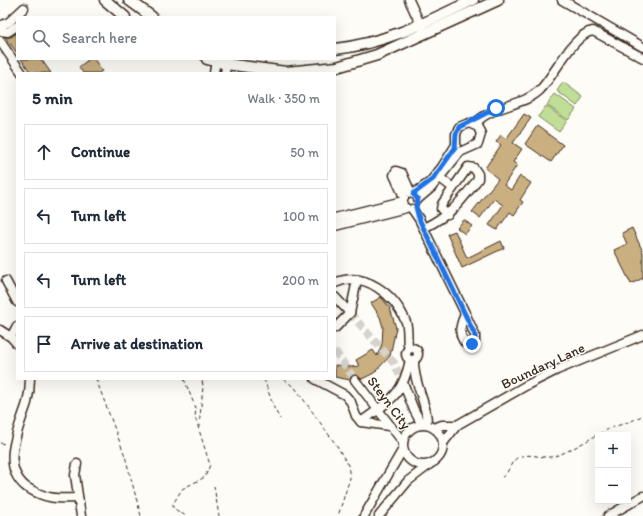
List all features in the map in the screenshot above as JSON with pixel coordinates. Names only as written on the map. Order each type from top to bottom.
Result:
[{"type":"main road","points":[[105,0],[124,16]]},
{"type":"main road","points":[[129,0],[151,16]]},
{"type":"main road","points":[[213,60],[226,65],[286,72],[321,70],[358,61],[424,35],[459,12],[472,0]]},
{"type":"main road","points":[[336,49],[376,41],[420,24],[498,0]]},
{"type":"street","points":[[409,0],[424,35]]},
{"type":"street","points":[[562,0],[643,48]]},
{"type":"street","points":[[0,26],[9,22],[24,8],[24,16]]},
{"type":"street","points":[[0,31],[8,32],[16,27]]},
{"type":"street","points":[[336,218],[410,201],[436,175],[456,145],[456,134],[459,127],[472,124],[493,109],[529,96],[543,87],[575,43],[587,31],[593,31],[643,58]]},
{"type":"street","points":[[0,41],[21,72]]},
{"type":"street","points":[[213,60],[214,72]]},
{"type":"street","points":[[336,226],[410,201],[440,178],[460,152],[475,146],[480,141],[480,130],[472,124]]},
{"type":"street","points":[[424,228],[448,215],[478,179],[477,171],[474,168],[468,167],[441,206],[444,212],[448,215]]},
{"type":"street","points":[[440,178],[453,188]]},
{"type":"street","points":[[410,201],[465,313]]},
{"type":"street","points":[[336,327],[350,313],[357,280]]},
{"type":"street","points":[[336,283],[357,280],[382,289],[396,303],[406,323],[409,349],[406,356],[412,360],[415,377],[427,413],[428,426],[440,435],[443,443],[441,455],[432,464],[408,481],[379,516]]},
{"type":"street","points":[[6,281],[16,300]]},
{"type":"street","points":[[336,298],[350,313]]},
{"type":"street","points":[[11,337],[16,328]]},
{"type":"street","points":[[0,330],[11,337],[16,343]]},
{"type":"street","name":"Boundary Lane","points":[[443,443],[457,425],[557,370],[643,335]]},
{"type":"street","points":[[361,422],[390,401],[404,385],[412,360]]},
{"type":"street","points":[[30,380],[27,403],[9,444],[9,471],[14,479],[45,497],[61,499],[78,498]]},
{"type":"street","points":[[317,380],[345,395],[351,402],[356,416],[361,422],[390,426]]},
{"type":"street","name":"Steyn City","points":[[355,380],[403,445]]},
{"type":"street","name":"Steyn City","points":[[404,385],[414,410],[428,426]]},
{"type":"street","name":"Boundary Lane","points":[[428,426],[457,425]]},
{"type":"street","points":[[364,516],[403,445],[409,430],[428,426]]},
{"type":"street","points":[[403,445],[404,454],[413,463],[426,466],[432,464]]},
{"type":"street","points":[[77,464],[75,475],[81,516]]},
{"type":"street","points":[[608,516],[643,496]]},
{"type":"path","points":[[96,380],[125,456],[141,516]]},
{"type":"path","points":[[184,380],[196,409],[195,417],[210,465],[206,476],[182,489],[173,504],[173,508],[186,516]]},
{"type":"path","points":[[199,427],[203,387],[202,380]]},
{"type":"path","points":[[264,380],[272,404],[280,419]]},
{"type":"path","points":[[285,380],[296,389],[337,446],[348,465],[350,478],[338,516]]},
{"type":"path","points":[[502,477],[506,475],[512,463],[517,458],[523,456],[551,457],[578,446],[608,430],[643,416]]},
{"type":"path","points":[[0,443],[9,444]]},
{"type":"path","points":[[214,486],[219,516]]},
{"type":"green space","points":[[563,82],[583,97],[577,106],[557,91]]},
{"type":"green space","points":[[555,94],[576,109],[568,120],[547,105]]},
{"type":"green space","points":[[546,106],[567,121],[559,132],[538,117]]},
{"type":"building","points":[[16,34],[16,52],[5,37],[11,37]]},
{"type":"building","points":[[22,60],[42,60],[50,72],[30,72]]},
{"type":"building","points":[[88,60],[95,60],[102,71],[82,72],[79,67]]},
{"type":"building","points":[[524,114],[531,118],[513,143],[522,149],[513,162],[517,165],[504,185],[511,190],[520,176],[531,183],[520,200],[523,202],[514,215],[510,212],[497,230],[489,225],[503,205],[494,199],[480,218],[472,212],[498,179],[485,168],[501,145],[496,142],[501,135],[506,139]]},
{"type":"building","points":[[537,126],[563,145],[551,162],[525,144]]},
{"type":"building","points":[[464,220],[472,226],[465,234],[457,228]]},
{"type":"building","points":[[632,228],[643,252],[643,278],[631,284],[614,250],[627,244],[622,233]]},
{"type":"building","points":[[455,231],[467,258],[501,241],[504,248],[462,268],[447,234]]},
{"type":"building","points":[[381,297],[390,308],[396,328],[390,356],[374,373],[362,379],[355,375],[351,376],[350,380],[336,377],[336,365],[351,367],[359,366],[356,360],[373,350],[377,356],[382,344],[383,327],[380,317],[371,303]]},
{"type":"tunnel","points":[[350,313],[394,363],[404,385]]},
{"type":"tunnel","points":[[336,352],[355,380]]},
{"type":"route","points":[[472,344],[476,339],[475,335],[419,219],[416,207],[418,205],[418,199],[413,194],[433,179],[455,148],[457,142],[456,134],[459,127],[496,108]]}]
